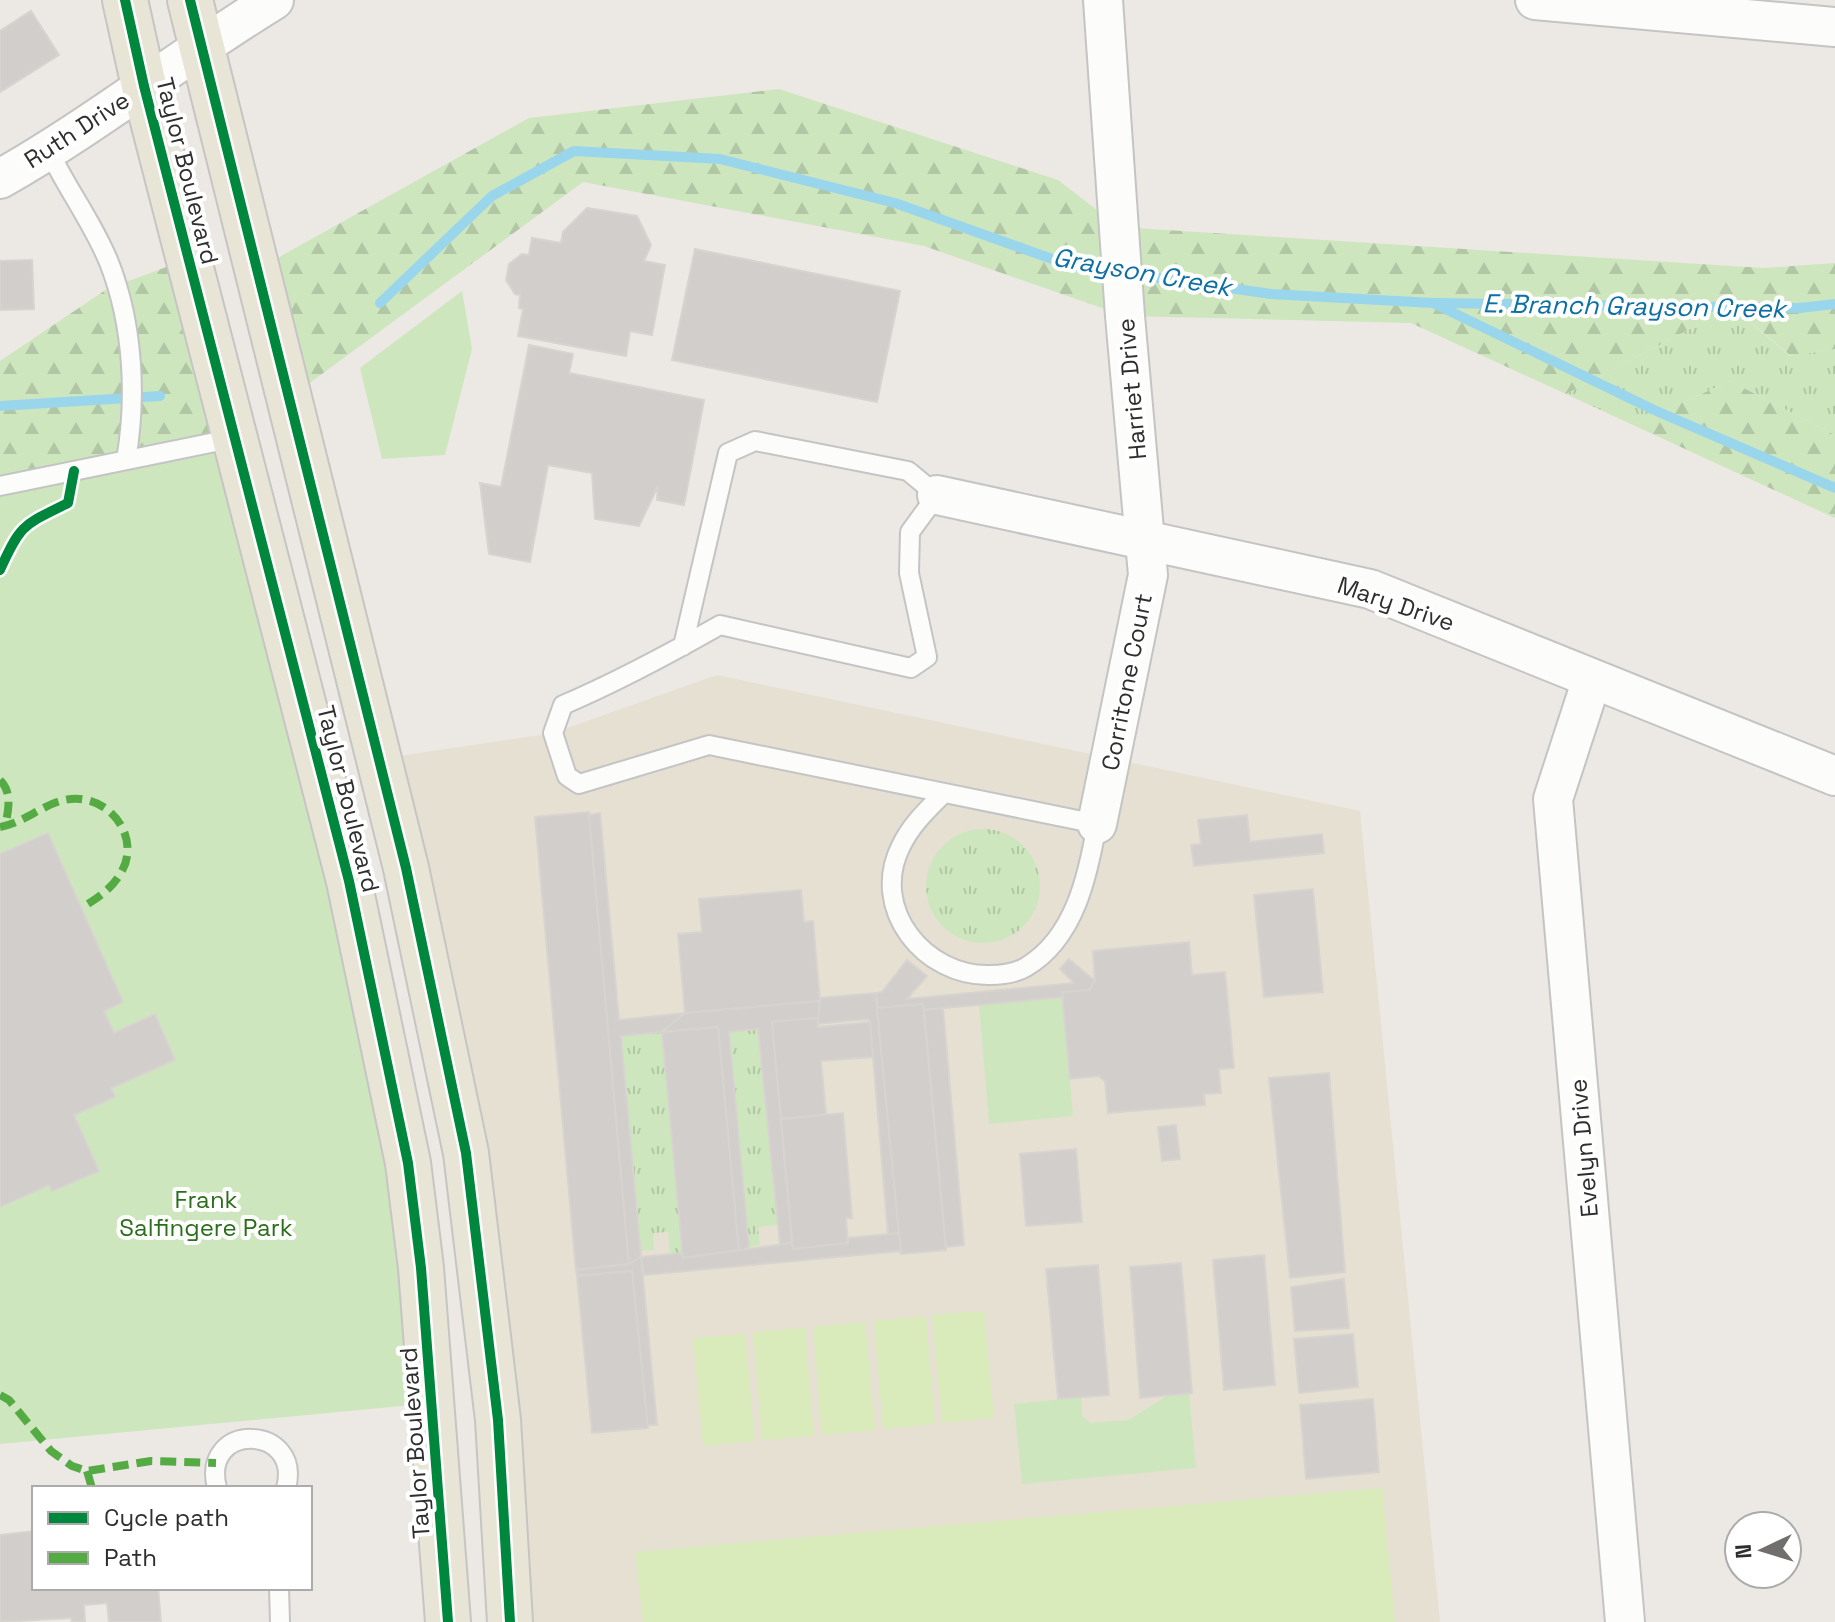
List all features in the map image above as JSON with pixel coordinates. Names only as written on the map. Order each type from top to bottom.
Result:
[{"type":"main road","name":"Taylor Boulevard","points":[[125,0],[144,86],[349,881],[408,1163],[421,1268],[448,1622]]},
{"type":"main road","name":"Taylor Boulevard","points":[[190,0],[406,868],[466,1153],[498,1420],[510,1622]]},
{"type":"street","name":"Ruth Drive","points":[[0,179],[49,151],[200,45],[274,0]]},
{"type":"street","name":"Harriet Drive","points":[[1103,0],[1118,227],[1145,538]]},
{"type":"street","points":[[1535,0],[1828,18]]},
{"type":"street","name":"Mary Drive","points":[[937,495],[1370,589],[1835,776]]},
{"type":"street","name":"Corritone Court","points":[[1097,824],[1148,575],[1145,538]]},
{"type":"street","name":"Evelyn Drive","points":[[1592,679],[1553,799],[1625,1622]]},
{"type":"lane","points":[[49,151],[109,262],[128,329],[132,426],[126,460]]},
{"type":"lane","points":[[0,486],[235,438]]},
{"type":"lane","points":[[683,646],[728,453],[755,441],[908,471],[937,495],[910,532],[909,573],[927,657],[911,668],[720,625],[683,646],[563,705],[553,733],[567,776],[579,784],[595,781],[638,763],[709,745],[1097,824],[1088,874],[1074,910],[1058,936],[1025,968],[1003,975],[979,975],[936,963],[920,950],[901,921],[893,892],[900,846],[917,820],[943,794]]},
{"type":"lane","points":[[217,1486],[214,1474],[222,1452],[243,1438],[256,1438],[278,1449],[285,1460],[286,1486]]},
{"type":"lane","points":[[279,1590],[280,1622]]},
{"type":"shaded area","points":[[717,675],[1360,811],[1440,1622],[510,1622],[498,1420],[379,759],[553,733]]},
{"type":"green space","points":[[779,89],[1058,180],[1119,227],[1763,268],[1835,263],[1835,349],[1791,356],[1732,307],[1566,394],[1411,323],[1125,316],[924,246],[583,182],[288,399],[256,270],[529,118]]},
{"type":"green space","points":[[188,259],[235,438],[0,485],[0,361],[107,289]]},
{"type":"green space","points":[[462,291],[472,349],[445,455],[382,459],[360,368]]},
{"type":"green space","points":[[1732,307],[1790,356],[1835,349],[1835,435],[1730,381],[1633,425],[1566,394]]},
{"type":"green space","points":[[1730,381],[1835,435],[1835,518],[1633,425]]},
{"type":"green space","name":"Frank Salfingere Park","points":[[235,438],[349,881],[433,1403],[0,1444],[0,486]]},
{"type":"green space","points":[[983,829],[1015,838],[1031,854],[1040,886],[1031,918],[1015,934],[983,943],[951,934],[935,918],[926,886],[935,854],[951,838]]},
{"type":"green space","points":[[1063,997],[1073,1116],[989,1124],[979,1005]]},
{"type":"green space","points":[[760,1029],[778,1225],[758,1227],[760,1245],[749,1247],[729,1032]]},
{"type":"green space","points":[[662,1032],[682,1253],[670,1254],[668,1232],[653,1233],[654,1250],[640,1251],[621,1036]]},
{"type":"green space","points":[[984,1311],[994,1418],[942,1423],[932,1315]]},
{"type":"green space","points":[[926,1316],[935,1424],[883,1429],[874,1321]]},
{"type":"green space","points":[[865,1322],[875,1430],[822,1435],[813,1327]]},
{"type":"green space","points":[[805,1328],[814,1436],[762,1440],[753,1332]]},
{"type":"green space","points":[[745,1334],[755,1441],[703,1446],[693,1338]]},
{"type":"green space","points":[[1189,1393],[1196,1468],[1022,1484],[1014,1404],[1081,1397],[1082,1415],[1090,1423],[1129,1420],[1168,1395]]},
{"type":"green space","points":[[1382,1488],[1395,1622],[643,1622],[635,1552]]},
{"type":"building","points":[[31,11],[59,55],[0,92],[0,31]]},
{"type":"building","points":[[587,208],[637,216],[651,245],[644,261],[665,265],[652,335],[630,331],[626,356],[518,336],[523,309],[519,308],[520,295],[515,294],[506,280],[509,264],[522,254],[529,255],[532,238],[561,243],[563,232]]},
{"type":"building","points":[[695,249],[900,291],[877,402],[672,360]]},
{"type":"building","points":[[32,260],[34,309],[0,310],[0,261]]},
{"type":"building","points":[[529,345],[573,354],[569,373],[704,400],[684,505],[657,500],[658,486],[639,526],[595,519],[592,473],[548,465],[530,562],[489,554],[480,483],[501,487]]},
{"type":"building","points":[[589,812],[629,1264],[576,1270],[535,817]]},
{"type":"building","points":[[600,813],[619,1020],[685,1013],[662,1032],[621,1036],[641,1257],[629,1264],[589,815]]},
{"type":"building","points":[[1247,815],[1250,842],[1322,834],[1324,853],[1194,866],[1191,845],[1201,844],[1198,820]]},
{"type":"building","points":[[48,833],[123,1002],[104,1011],[114,1033],[155,1014],[175,1060],[111,1088],[115,1097],[74,1115],[99,1171],[52,1191],[49,1185],[0,1207],[0,854]]},
{"type":"building","points":[[1313,889],[1323,992],[1264,997],[1254,895]]},
{"type":"building","points":[[801,890],[804,922],[813,921],[820,1001],[685,1013],[678,934],[702,932],[699,899]]},
{"type":"building","points":[[1189,942],[1192,975],[1225,972],[1234,1068],[1219,1069],[1221,1093],[1204,1094],[1205,1105],[1108,1113],[1105,1081],[1098,1076],[1070,1079],[1062,992],[1089,990],[1095,981],[1093,951]]},
{"type":"building","points":[[1069,959],[1095,981],[1089,990],[1062,992],[1063,997],[924,1010],[923,1004],[877,1008],[876,993],[882,992],[907,960],[927,976],[907,999],[1074,983],[1060,969]]},
{"type":"building","points":[[876,993],[899,1233],[888,1234],[870,1022],[868,1019],[818,1024],[820,998]]},
{"type":"building","points":[[820,1001],[818,1018],[772,1022],[792,1243],[780,1244],[758,1029],[729,1032],[749,1247],[739,1253],[718,1027],[662,1032],[685,1013]]},
{"type":"building","points":[[923,1004],[946,1250],[901,1254],[877,1008]]},
{"type":"building","points":[[943,1008],[964,1245],[946,1247],[924,1010]]},
{"type":"building","points":[[818,1018],[818,1027],[870,1022],[873,1057],[821,1061],[826,1115],[781,1119],[772,1022]]},
{"type":"building","points":[[718,1027],[739,1253],[683,1258],[662,1032]]},
{"type":"building","points":[[1329,1073],[1345,1272],[1290,1278],[1269,1078]]},
{"type":"building","points":[[843,1113],[852,1218],[846,1218],[848,1243],[793,1249],[781,1119]]},
{"type":"building","points":[[1176,1125],[1180,1159],[1162,1161],[1158,1127]]},
{"type":"building","points":[[1076,1149],[1082,1222],[1026,1226],[1020,1154]]},
{"type":"building","points":[[899,1233],[901,1251],[644,1275],[641,1257],[682,1253],[683,1258],[792,1243],[793,1249],[848,1243],[848,1238]]},
{"type":"building","points":[[1264,1255],[1275,1385],[1224,1390],[1213,1260]]},
{"type":"building","points":[[641,1257],[657,1425],[647,1425],[632,1271],[577,1276],[576,1270],[629,1264]]},
{"type":"building","points":[[1181,1263],[1192,1393],[1140,1398],[1130,1267]]},
{"type":"building","points":[[1098,1265],[1109,1395],[1058,1399],[1046,1269]]},
{"type":"building","points":[[632,1271],[648,1428],[592,1433],[577,1276]]},
{"type":"building","points":[[1344,1279],[1349,1328],[1295,1331],[1291,1287]]},
{"type":"building","points":[[1353,1334],[1358,1387],[1299,1393],[1294,1339]]},
{"type":"building","points":[[1373,1399],[1379,1472],[1306,1479],[1300,1405]]},
{"type":"building","points":[[32,1531],[32,1590],[158,1590],[161,1622],[109,1622],[107,1603],[84,1605],[85,1622],[72,1622],[71,1618],[0,1622],[0,1535]]},
{"type":"waterway","name":"Grayson Creek","points":[[380,303],[492,196],[574,151],[720,159],[895,203],[1069,265],[1271,294],[1433,303],[1654,410],[1835,488]]},
{"type":"waterway","name":"E. Branch Grayson Creek","points":[[1437,303],[1800,308],[1835,304]]},
{"type":"waterway","name":"Grayson Creek","points":[[0,406],[160,396]]},
{"type":"marked path","points":[[0,780],[8,796],[5,827]]},
{"type":"marked path","points":[[0,827],[69,799],[93,802],[113,815],[125,835],[127,859],[109,888],[81,908]]},
{"type":"marked path","points":[[0,1395],[9,1400],[51,1451],[72,1466],[87,1471],[151,1461],[216,1463]]},
{"type":"marked path","points":[[87,1471],[91,1486]]},
{"type":"cycle path","points":[[125,0],[144,86],[349,881],[408,1163],[421,1268],[448,1622]]},
{"type":"cycle path","points":[[190,0],[406,868],[466,1153],[498,1420],[510,1622]]},
{"type":"cycle path","points":[[0,570],[25,527],[68,503],[74,471]]}]
